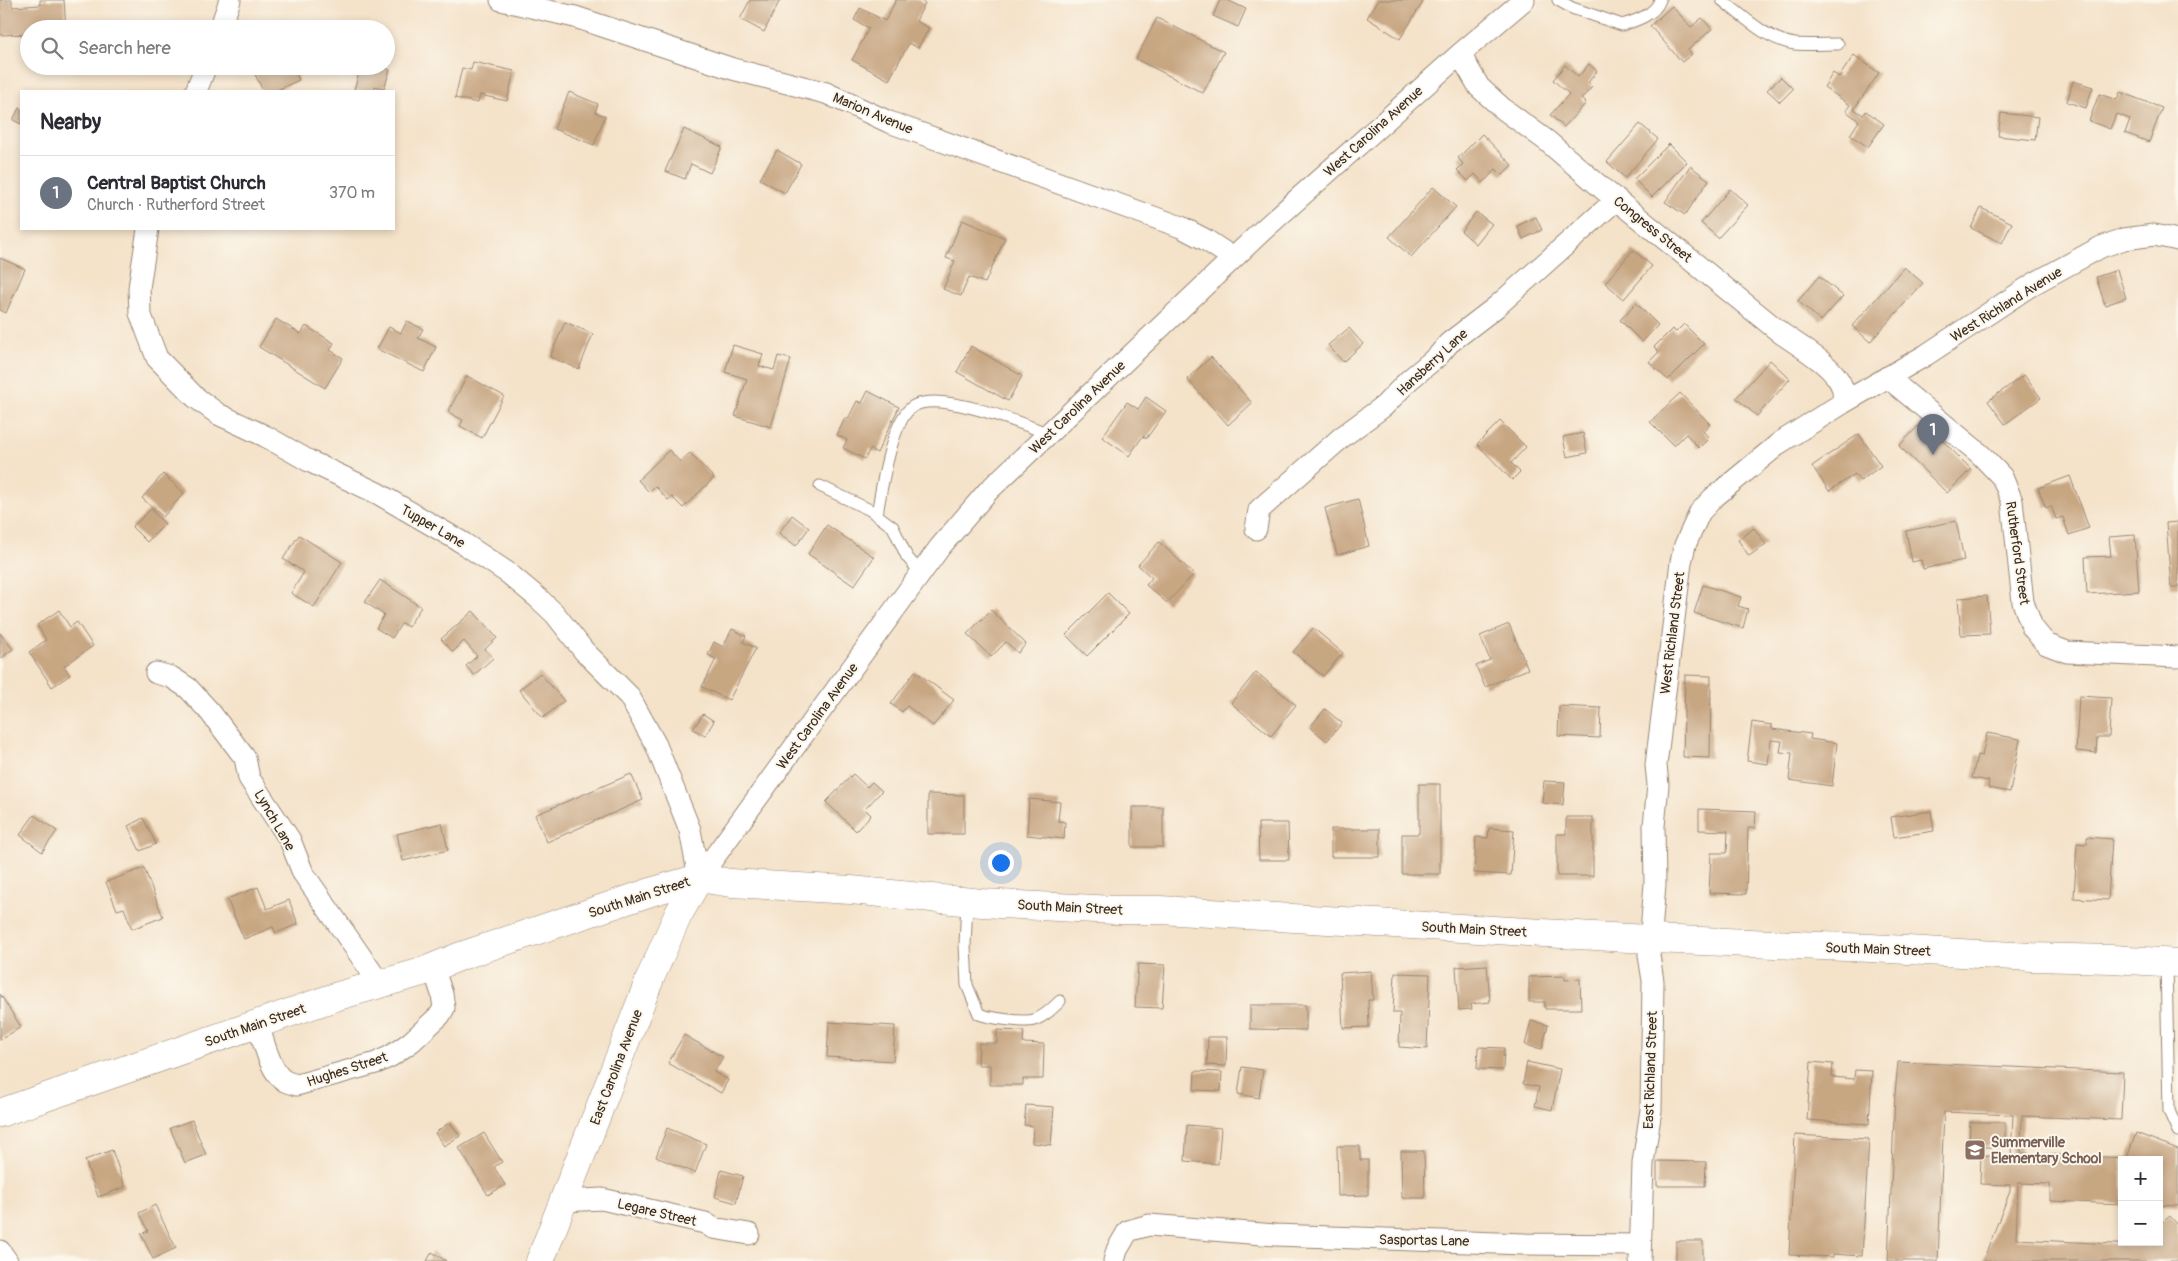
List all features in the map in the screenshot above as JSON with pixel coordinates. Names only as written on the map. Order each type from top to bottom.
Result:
[{"type":"main road","name":"South Main Street","points":[[0,1113],[69,1091],[104,1077],[258,1024],[433,967],[654,891],[699,878],[731,883],[851,890],[967,902],[1114,910],[1160,910],[1338,922],[2172,963]]},
{"type":"main road","name":"East Carolina Avenue","points":[[540,1261],[651,976],[678,915],[699,878]]},
{"type":"street","points":[[223,20],[230,0]]},
{"type":"street","name":"Marion Avenue","points":[[502,0],[575,17],[733,69],[826,93],[889,122],[1181,227],[1206,240],[1233,258]]},
{"type":"street","name":"West Carolina Avenue","points":[[699,878],[940,547],[988,491],[1233,258],[1460,54],[1524,0]]},
{"type":"street","name":"Congress Street","points":[[1460,54],[1471,76],[1488,97],[1547,141],[1781,333],[1808,350],[1831,372],[1843,387],[1843,403]]},
{"type":"street","points":[[196,90],[202,75]]},
{"type":"street","name":"Hansberry Lane","points":[[1256,529],[1259,510],[1342,437],[1384,406],[1409,380],[1438,356],[1449,343],[1496,307],[1617,199]]},
{"type":"street","name":"Tupper Lane","points":[[148,230],[139,288],[140,313],[157,358],[195,398],[218,414],[265,436],[309,462],[378,493],[463,543],[508,573],[555,614],[584,651],[630,696],[656,745],[690,830],[699,878]]},
{"type":"street","name":"West Richland Avenue","points":[[1843,403],[1926,355],[2033,284],[2101,247],[2124,239],[2154,235],[2178,240]]},
{"type":"street","name":"Rutherford Street","points":[[1887,377],[1980,454],[2002,477],[2012,501],[2023,602],[2032,627],[2046,644],[2067,652],[2178,657]]},
{"type":"street","name":"West Richland Street","points":[[1650,938],[1655,884],[1654,826],[1658,804],[1658,743],[1684,545],[1700,512],[1713,498],[1781,442],[1843,403]]},
{"type":"street","name":"Lynch Lane","points":[[156,673],[171,678],[188,688],[210,712],[245,758],[249,778],[290,840],[303,873],[380,984]]},
{"type":"street","name":"East Richland Street","points":[[1640,1253],[1643,1163],[1651,1110],[1653,981],[1649,955],[1650,938]]},
{"type":"street","name":"Hughes Street","points":[[258,1024],[270,1060],[280,1077],[297,1085],[376,1062],[391,1056],[412,1042],[440,1015],[444,1008],[442,994],[433,967]]},
{"type":"street","name":"Legare Street","points":[[563,1201],[602,1199],[687,1218],[705,1223],[713,1228],[749,1234]]},
{"type":"street","name":"Sasportas Lane","points":[[1114,1261],[1117,1250],[1128,1231],[1140,1226],[1149,1225],[1274,1236],[1428,1241],[1640,1253]]},
{"type":"street","points":[[0,1251],[7,1261]]},
{"type":"lane","points":[[1558,0],[1572,8],[1622,25],[1650,13],[1660,0]]},
{"type":"lane","points":[[1722,0],[1769,35],[1781,41],[1795,44],[1838,44]]},
{"type":"lane","points":[[877,515],[884,468],[902,419],[912,407],[921,402],[954,404],[992,413],[1049,434]]},
{"type":"lane","points":[[820,486],[877,515],[893,527],[907,557],[921,573]]},
{"type":"lane","points":[[967,902],[966,985],[979,1014],[990,1018],[1034,1020],[1048,1012],[1060,1001]]},
{"type":"lane","points":[[2172,963],[2169,1111],[2178,1131]]},
{"type":"building","points":[[0,0],[12,0],[12,7],[40,5],[40,0],[64,0],[65,20],[20,20],[20,34],[0,35]]},
{"type":"building","points":[[750,0],[780,0],[764,32],[740,19]]},
{"type":"building","points":[[896,0],[919,0],[925,3],[916,21],[929,28],[918,48],[909,43],[889,80],[852,60],[869,28],[854,20],[860,8],[885,21]]},
{"type":"building","points":[[1220,0],[1227,0],[1246,9],[1238,27],[1213,16]]},
{"type":"building","points":[[1378,0],[1420,0],[1423,2],[1400,39],[1367,18]]},
{"type":"building","points":[[1672,6],[1691,27],[1702,18],[1712,29],[1688,50],[1692,54],[1682,62],[1650,26]]},
{"type":"building","points":[[1157,18],[1224,52],[1203,93],[1136,59]]},
{"type":"building","points":[[1854,55],[1879,73],[1854,109],[1863,115],[1866,111],[1884,124],[1868,147],[1850,135],[1859,121],[1846,111],[1850,105],[1824,87],[1833,73],[1839,77]]},
{"type":"building","points":[[473,62],[514,71],[507,101],[480,95],[478,103],[455,98],[462,68],[471,70]]},
{"type":"building","points":[[1589,64],[1597,71],[1588,83],[1592,87],[1581,99],[1586,103],[1564,127],[1550,115],[1569,94],[1553,80],[1565,65],[1578,77]]},
{"type":"building","points":[[255,75],[297,75],[299,80],[277,90],[263,90]]},
{"type":"building","points":[[358,75],[388,75],[384,89],[375,86],[374,90],[354,90]]},
{"type":"building","points":[[1781,77],[1793,89],[1780,102],[1767,90]]},
{"type":"building","points":[[2073,81],[2093,87],[2086,108],[2067,102]]},
{"type":"building","points":[[569,92],[598,104],[595,112],[605,116],[594,145],[554,129]]},
{"type":"building","points":[[2120,92],[2162,108],[2149,142],[2125,133],[2130,119],[2116,114],[2110,129],[2089,121],[2099,94],[2117,100]]},
{"type":"building","points":[[19,108],[20,108],[20,124],[13,120]]},
{"type":"building","points":[[2001,113],[2038,117],[2035,140],[1998,136]]},
{"type":"building","points":[[1640,124],[1658,139],[1625,178],[1607,162]]},
{"type":"building","points":[[684,129],[722,147],[710,173],[691,164],[685,179],[665,171]]},
{"type":"building","points":[[1482,134],[1512,165],[1502,175],[1496,169],[1483,183],[1475,174],[1468,181],[1457,170],[1463,164],[1458,158]]},
{"type":"building","points":[[1669,144],[1687,162],[1652,197],[1634,179]]},
{"type":"building","points":[[777,150],[801,164],[785,193],[760,179]]},
{"type":"building","points":[[1690,166],[1709,180],[1685,215],[1665,202]]},
{"type":"building","points":[[1433,187],[1456,207],[1411,257],[1389,237]]},
{"type":"building","points":[[1730,189],[1748,205],[1718,238],[1701,223]]},
{"type":"building","points":[[1981,208],[2012,223],[2002,243],[1971,228]]},
{"type":"building","points":[[1476,212],[1492,224],[1476,244],[1461,231]]},
{"type":"building","points":[[1536,217],[1542,230],[1523,239],[1517,226]]},
{"type":"building","points":[[962,220],[1005,238],[985,283],[969,277],[961,296],[943,289],[955,261],[946,258]]},
{"type":"building","points":[[1633,250],[1652,266],[1624,299],[1605,283]]},
{"type":"building","points":[[0,258],[25,269],[6,313],[0,310]]},
{"type":"building","points":[[1904,267],[1923,283],[1870,342],[1852,326]]},
{"type":"building","points":[[2117,270],[2126,298],[2105,305],[2096,277]]},
{"type":"building","points":[[1819,276],[1843,296],[1821,321],[1798,301]]},
{"type":"building","points":[[1636,303],[1658,325],[1642,342],[1620,320]]},
{"type":"building","points":[[276,319],[301,334],[306,326],[334,343],[330,350],[343,358],[325,388],[259,347]]},
{"type":"building","points":[[407,321],[423,329],[418,338],[436,347],[424,372],[377,349],[389,327],[401,333]]},
{"type":"building","points":[[565,322],[593,334],[579,369],[550,357]]},
{"type":"building","points":[[1684,324],[1704,344],[1668,380],[1649,362],[1659,352],[1654,347],[1672,329],[1676,332]]},
{"type":"building","points":[[1349,328],[1363,344],[1343,362],[1328,345]]},
{"type":"building","points":[[733,345],[763,354],[759,366],[774,370],[778,356],[791,359],[771,427],[735,416],[747,379],[725,372]]},
{"type":"building","points":[[971,346],[1022,376],[1008,401],[957,372]]},
{"type":"building","points":[[1211,357],[1252,403],[1228,425],[1187,379]]},
{"type":"building","points":[[1770,360],[1790,379],[1757,416],[1736,398]]},
{"type":"building","points":[[2024,375],[2041,398],[2005,424],[1988,401]]},
{"type":"building","points":[[467,376],[504,396],[482,438],[460,426],[463,420],[448,412]]},
{"type":"building","points":[[868,391],[899,407],[877,453],[870,449],[865,459],[843,448],[847,440],[837,435],[845,418],[848,419],[857,401],[862,403]]},
{"type":"building","points":[[1680,393],[1710,424],[1703,431],[1709,438],[1699,448],[1686,434],[1674,446],[1650,422]]},
{"type":"building","points":[[1146,397],[1166,411],[1146,439],[1143,436],[1129,456],[1102,437],[1127,402],[1138,409]]},
{"type":"building","points":[[1500,421],[1526,447],[1511,463],[1520,472],[1512,480],[1477,444]]},
{"type":"building","points":[[1923,421],[1971,469],[1947,493],[1899,446]]},
{"type":"building","points":[[1583,433],[1587,453],[1567,457],[1563,437]]},
{"type":"building","points":[[1859,434],[1881,466],[1860,481],[1855,474],[1829,491],[1812,466]]},
{"type":"building","points":[[669,450],[680,462],[690,453],[714,478],[683,508],[672,497],[668,500],[655,486],[649,492],[638,480]]},
{"type":"building","points":[[163,474],[184,493],[163,517],[142,498]]},
{"type":"building","points":[[2070,476],[2089,528],[2069,535],[2063,517],[2056,519],[2051,506],[2046,508],[2038,488]]},
{"type":"building","points":[[1358,499],[1369,546],[1337,555],[1325,508]]},
{"type":"building","points":[[151,509],[165,524],[147,542],[132,527]]},
{"type":"building","points":[[792,515],[809,528],[796,546],[779,533]]},
{"type":"building","points":[[1956,521],[1964,560],[1923,569],[1921,560],[1912,562],[1906,531]]},
{"type":"building","points":[[2178,522],[2178,587],[2171,587],[2166,523]]},
{"type":"building","points":[[827,525],[874,557],[854,586],[808,554]]},
{"type":"building","points":[[1754,528],[1766,544],[1749,556],[1738,540]]},
{"type":"building","points":[[299,535],[342,562],[314,607],[291,593],[304,572],[283,559]]},
{"type":"building","points":[[2135,535],[2139,591],[2087,594],[2085,557],[2111,556],[2109,537]]},
{"type":"building","points":[[1159,542],[1194,574],[1167,603],[1146,585],[1152,578],[1138,565]]},
{"type":"building","points":[[380,580],[421,607],[408,627],[402,623],[392,638],[376,628],[384,615],[365,602]]},
{"type":"building","points":[[1703,585],[1741,597],[1738,606],[1748,609],[1743,628],[1694,613]]},
{"type":"building","points":[[1108,593],[1129,614],[1087,656],[1066,635]]},
{"type":"building","points":[[1987,596],[1990,634],[1961,635],[1958,598]]},
{"type":"building","points":[[59,610],[70,627],[77,622],[93,646],[64,666],[70,675],[52,687],[29,652],[46,640],[37,625]]},
{"type":"building","points":[[991,610],[1026,644],[1018,653],[1006,642],[991,657],[967,634]]},
{"type":"building","points":[[473,611],[497,638],[485,649],[493,658],[474,675],[466,666],[477,656],[464,641],[453,652],[441,639]]},
{"type":"building","points":[[1509,624],[1528,669],[1485,687],[1476,666],[1490,660],[1480,636]]},
{"type":"building","points":[[1313,628],[1343,653],[1323,676],[1293,652]]},
{"type":"building","points":[[732,629],[746,636],[743,642],[756,648],[729,700],[702,687],[716,659],[708,655],[714,642],[723,647]]},
{"type":"building","points":[[0,633],[13,649],[0,659]]},
{"type":"building","points":[[915,671],[954,700],[933,726],[907,706],[902,712],[891,704]]},
{"type":"building","points":[[1256,672],[1296,705],[1271,736],[1231,703]]},
{"type":"building","points":[[540,673],[564,701],[543,718],[519,690]]},
{"type":"building","points":[[1685,675],[1711,676],[1710,758],[1683,757]]},
{"type":"building","points":[[2079,696],[2111,698],[2109,737],[2097,737],[2096,753],[2076,751]]},
{"type":"building","points":[[1559,706],[1601,708],[1600,738],[1558,736]]},
{"type":"building","points":[[1325,709],[1342,723],[1327,741],[1310,727]]},
{"type":"building","points":[[703,714],[714,721],[705,736],[693,729]]},
{"type":"building","points":[[1752,722],[1772,725],[1772,729],[1811,734],[1810,739],[1837,743],[1832,786],[1789,780],[1792,753],[1780,752],[1782,741],[1771,740],[1768,764],[1747,761]]},
{"type":"building","points":[[1987,733],[2020,739],[2010,792],[1988,788],[1989,781],[1972,778],[1977,755],[1982,756]]},
{"type":"building","points":[[631,774],[643,800],[547,842],[535,815]]},
{"type":"building","points":[[853,774],[867,787],[872,782],[882,791],[865,809],[871,815],[856,831],[826,802]]},
{"type":"building","points":[[1544,781],[1565,782],[1563,805],[1542,803]]},
{"type":"building","points":[[1419,784],[1440,784],[1440,874],[1402,874],[1402,834],[1419,834]]},
{"type":"building","points":[[928,794],[964,795],[964,834],[928,834]]},
{"type":"building","points":[[1029,799],[1060,802],[1058,821],[1065,822],[1064,839],[1027,835]]},
{"type":"building","points":[[1132,807],[1163,807],[1163,847],[1132,847]]},
{"type":"building","points":[[1699,809],[1756,811],[1755,828],[1748,828],[1746,894],[1709,893],[1711,853],[1727,853],[1728,831],[1699,830]]},
{"type":"building","points":[[1931,811],[1934,831],[1894,837],[1891,817]]},
{"type":"building","points":[[34,815],[57,831],[42,852],[20,835]]},
{"type":"building","points":[[1566,817],[1593,817],[1593,876],[1557,876],[1557,834],[1566,834]]},
{"type":"building","points":[[143,818],[156,844],[140,851],[128,826]]},
{"type":"building","points":[[442,823],[448,850],[403,861],[397,834]]},
{"type":"building","points":[[1258,823],[1288,823],[1289,860],[1259,860]]},
{"type":"building","points":[[1489,828],[1514,830],[1511,875],[1474,873],[1476,837],[1488,838]]},
{"type":"building","points":[[1331,829],[1380,829],[1380,857],[1331,857]]},
{"type":"building","points":[[2087,837],[2112,839],[2108,900],[2074,898],[2077,843],[2087,844]]},
{"type":"building","points":[[144,868],[163,917],[132,929],[124,908],[117,910],[106,882]]},
{"type":"building","points":[[258,887],[267,909],[289,900],[298,924],[276,933],[273,927],[244,939],[227,899]]},
{"type":"building","points":[[1138,964],[1165,965],[1162,1008],[1135,1007]]},
{"type":"building","points":[[1487,965],[1490,1002],[1471,1004],[1472,1009],[1459,1010],[1456,967]]},
{"type":"building","points":[[1371,971],[1373,1000],[1368,1000],[1369,1027],[1343,1028],[1340,973]]},
{"type":"building","points":[[1395,973],[1430,974],[1427,1049],[1399,1047],[1400,1013],[1393,1013]]},
{"type":"building","points":[[1565,976],[1565,980],[1580,979],[1581,1009],[1545,1009],[1545,1002],[1529,1002],[1529,977]]},
{"type":"building","points":[[0,994],[21,1027],[0,1040]]},
{"type":"building","points":[[1250,1005],[1306,1005],[1306,1030],[1250,1029]]},
{"type":"building","points":[[1531,1021],[1548,1025],[1542,1049],[1525,1045]]},
{"type":"building","points":[[829,1022],[895,1026],[893,1061],[827,1057]]},
{"type":"building","points":[[997,1030],[1024,1031],[1023,1043],[1044,1044],[1043,1079],[1023,1079],[1023,1085],[990,1085],[990,1065],[978,1065],[979,1043],[997,1043]]},
{"type":"building","points":[[684,1035],[723,1057],[714,1072],[728,1080],[721,1093],[668,1063]]},
{"type":"building","points":[[1208,1037],[1227,1037],[1226,1066],[1207,1065]]},
{"type":"building","points":[[1478,1047],[1504,1048],[1503,1070],[1477,1069]]},
{"type":"building","points":[[1527,1062],[1560,1069],[1552,1110],[1535,1106],[1539,1087],[1523,1084]]},
{"type":"building","points":[[1811,1062],[1833,1064],[1832,1077],[1854,1079],[1855,1070],[1872,1071],[1869,1124],[1807,1120]]},
{"type":"building","points":[[1898,1062],[2123,1072],[2121,1120],[2022,1116],[2021,1153],[2118,1158],[2118,1204],[2050,1201],[2050,1184],[2018,1183],[2016,1239],[2118,1244],[2118,1246],[2163,1246],[2163,1222],[2170,1216],[2178,1225],[2178,1261],[1983,1261],[2010,1191],[2010,1185],[1980,1184],[1981,1155],[2011,1156],[2013,1115],[1944,1112],[1938,1261],[1888,1261]]},
{"type":"building","points":[[1242,1067],[1263,1070],[1259,1098],[1238,1094]]},
{"type":"building","points":[[1195,1071],[1222,1072],[1221,1091],[1194,1090]]},
{"type":"building","points":[[1026,1105],[1054,1107],[1051,1145],[1032,1143],[1033,1126],[1024,1125]]},
{"type":"building","points":[[192,1120],[206,1155],[185,1163],[170,1128]]},
{"type":"building","points":[[450,1122],[460,1136],[444,1146],[435,1133]]},
{"type":"building","points":[[1970,1122],[2005,1122],[2005,1147],[1969,1147]]},
{"type":"building","points":[[1187,1125],[1221,1128],[1218,1164],[1185,1161]]},
{"type":"building","points":[[667,1128],[706,1144],[695,1173],[656,1157]]},
{"type":"building","points":[[484,1133],[502,1162],[494,1167],[505,1185],[488,1195],[459,1148]]},
{"type":"building","points":[[2136,1133],[2178,1149],[2178,1206],[2163,1205],[2163,1156],[2128,1156]]},
{"type":"building","points":[[1795,1135],[1869,1139],[1862,1256],[1833,1254],[1833,1257],[1789,1255]]},
{"type":"building","points":[[1337,1146],[1360,1146],[1360,1160],[1368,1160],[1368,1195],[1338,1196]]},
{"type":"building","points":[[112,1150],[125,1187],[98,1197],[85,1160]]},
{"type":"building","points":[[1401,1151],[1424,1151],[1425,1198],[1402,1198]]},
{"type":"building","points":[[1657,1161],[1706,1162],[1705,1186],[1657,1186]]},
{"type":"building","points":[[721,1170],[743,1176],[736,1203],[715,1197]]},
{"type":"building","points":[[155,1205],[176,1248],[153,1259],[141,1234],[148,1231],[139,1213]]},
{"type":"building","points":[[1676,1241],[1703,1241],[1703,1261],[1676,1261]]},
{"type":"building","points":[[432,1252],[446,1261],[427,1261]]},
{"type":"place","name":"Central Baptist Church","points":[[1933,455]]},
{"type":"place","name":"Summerville Elementary School","points":[[1975,1150]]}]
